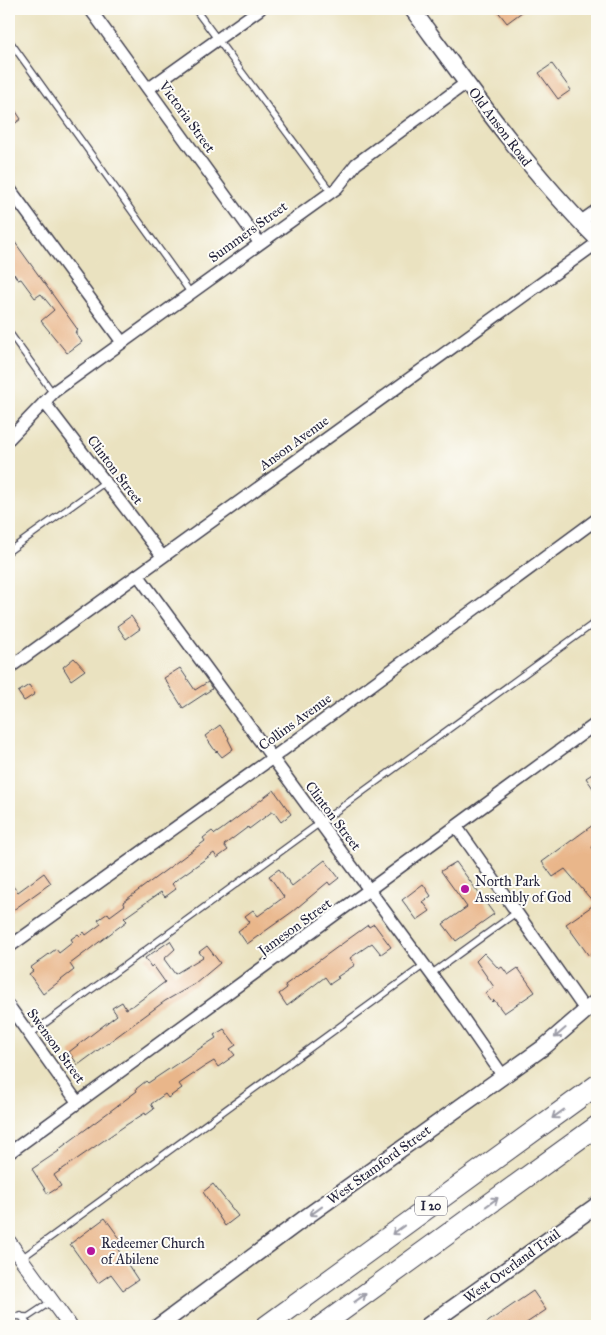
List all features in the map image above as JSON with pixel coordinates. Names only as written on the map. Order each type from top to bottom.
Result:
[{"type":"highway","name":"I 20","points":[[266,1326],[597,1086]]},
{"type":"highway","name":"I 20","points":[[321,1326],[597,1126]]},
{"type":"main road","name":"Old Anson Road","points":[[412,9],[522,157],[597,239]]},
{"type":"main road","name":"West Stamford Street","points":[[159,1326],[306,1217],[544,1047],[592,1006]]},
{"type":"main road","name":"West Overland Trail","points":[[427,1326],[597,1205]]},
{"type":"main road","points":[[173,1326],[196,1300]]},
{"type":"street","name":"Victoria Street","points":[[90,9],[259,242]]},
{"type":"street","points":[[148,89],[260,9]]},
{"type":"street","name":"Summers Street","points":[[9,439],[53,393],[259,242],[331,192],[345,180],[356,164],[466,83]]},
{"type":"street","points":[[9,188],[122,342]]},
{"type":"street","points":[[580,222],[597,210]]},
{"type":"street","name":"Anson Avenue","points":[[9,668],[597,243]]},
{"type":"street","name":"Clinton Street","points":[[44,402],[162,556]]},
{"type":"street","name":"Collins Avenue","points":[[9,947],[271,759],[597,519]]},
{"type":"street","name":"Clinton Street","points":[[138,575],[271,759],[428,970],[503,1076]]},
{"type":"street","name":"Jameson Street","points":[[9,1153],[597,723]]},
{"type":"street","points":[[456,826],[517,912],[592,1006]]},
{"type":"street","name":"Swenson Street","points":[[9,1006],[78,1103]]},
{"type":"street","points":[[9,1242],[70,1326]]},
{"type":"lane","points":[[195,9],[331,192]]},
{"type":"lane","points":[[9,40],[190,292]]},
{"type":"lane","points":[[9,332],[53,393]]},
{"type":"lane","points":[[9,552],[105,482]]},
{"type":"lane","points":[[29,1035],[597,621]]},
{"type":"lane","points":[[21,1258],[428,970],[517,912]]},
{"type":"lane","points":[[9,1316],[33,1315],[52,1301]]},
{"type":"lane","points":[[21,1316],[29,1326]]},
{"type":"building","points":[[496,9],[526,9],[507,23]]},
{"type":"building","points":[[552,64],[571,90],[558,99],[539,73]]},
{"type":"building","points":[[9,101],[21,119],[9,128]]},
{"type":"building","points":[[9,234],[78,330],[75,332],[82,342],[67,353],[41,321],[54,310],[41,294],[35,298],[21,279],[18,280],[14,274],[9,277]]},
{"type":"building","points":[[131,616],[140,629],[126,639],[117,626]]},
{"type":"building","points":[[74,658],[85,670],[71,680],[63,667]]},
{"type":"building","points":[[180,668],[195,690],[208,682],[212,689],[183,708],[164,678]]},
{"type":"building","points":[[29,685],[35,694],[24,701],[18,692]]},
{"type":"building","points":[[220,725],[229,738],[233,749],[222,757],[216,752],[205,736]]},
{"type":"building","points":[[597,771],[597,794],[586,778]]},
{"type":"building","points":[[274,790],[291,814],[281,822],[273,811],[249,829],[248,827],[224,845],[228,850],[217,858],[214,853],[176,880],[172,884],[176,889],[165,897],[161,892],[124,918],[127,921],[70,964],[74,970],[43,994],[29,974],[33,971],[30,968],[56,949],[59,953],[73,942],[71,939],[78,934],[80,936],[84,932],[86,935],[101,924],[98,920],[108,913],[110,916],[125,905],[123,902],[205,841],[203,838],[212,831],[215,834]]},
{"type":"building","points":[[597,822],[597,843],[592,847],[597,856],[597,950],[589,956],[566,924],[595,904],[565,869],[553,877],[542,862]]},
{"type":"building","points":[[325,860],[339,878],[330,885],[328,882],[292,912],[247,944],[238,931],[250,922],[245,916],[253,910],[258,916],[284,897],[269,876],[279,869],[292,886]]},
{"type":"building","name":"North Park Assembly of God","points":[[456,862],[494,914],[456,941],[443,924],[467,907],[441,871]]},
{"type":"building","points":[[44,873],[51,883],[9,913],[9,882],[18,892]]},
{"type":"building","points":[[423,884],[431,896],[423,902],[430,911],[417,920],[402,900]]},
{"type":"building","points":[[374,924],[391,947],[381,954],[372,943],[350,958],[355,965],[337,977],[339,978],[330,984],[325,977],[287,1006],[279,994],[287,988],[285,985],[368,925],[369,927]]},
{"type":"building","points":[[170,941],[175,949],[164,959],[175,974],[203,957],[199,952],[207,946],[220,963],[195,984],[165,1001],[78,1065],[69,1052],[117,1015],[112,1008],[122,1002],[126,1009],[165,982],[153,965],[151,967],[145,958]]},
{"type":"building","points":[[484,953],[499,969],[502,967],[508,975],[518,968],[535,992],[504,1013],[494,1000],[492,1002],[485,993],[494,987],[476,961]]},
{"type":"building","points":[[224,1029],[236,1045],[230,1049],[235,1055],[218,1067],[214,1061],[204,1067],[179,1084],[182,1088],[168,1098],[165,1094],[151,1104],[154,1109],[146,1115],[145,1113],[126,1125],[54,1175],[61,1186],[48,1194],[32,1169],[59,1151],[137,1091],[136,1089],[146,1081],[148,1083],[216,1038],[214,1035]]},
{"type":"building","points":[[213,1184],[238,1216],[225,1226],[203,1192]]},
{"type":"building","name":"Redeemer Church of Abilene","points":[[105,1218],[121,1240],[115,1245],[138,1280],[123,1290],[111,1274],[98,1283],[70,1244]]},
{"type":"building","points":[[533,1291],[546,1310],[522,1326],[482,1326]]},
{"type":"place","name":"North Park Assembly of God","points":[[465,889]]},
{"type":"place","name":"Redeemer Church of Abilene","points":[[91,1251]]}]
